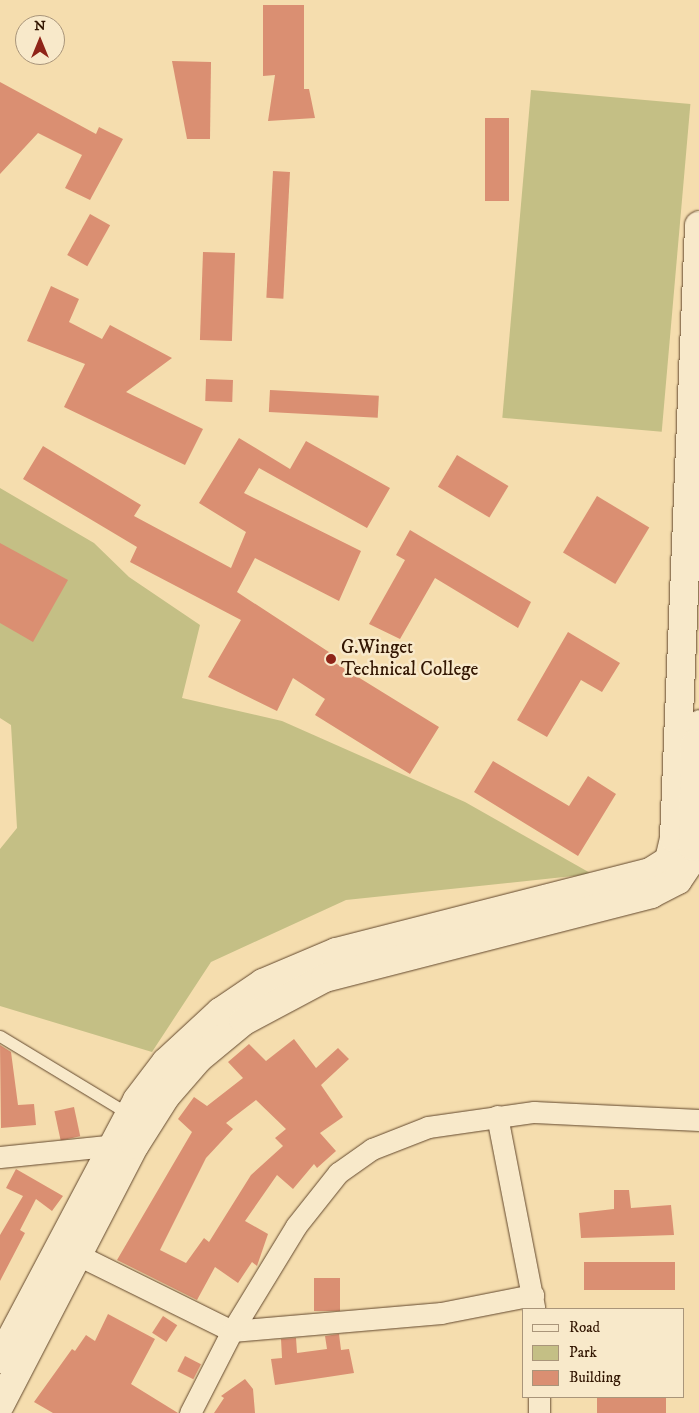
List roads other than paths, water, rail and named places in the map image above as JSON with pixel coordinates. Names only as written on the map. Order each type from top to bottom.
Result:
[{"type":"main road","points":[[0,1405],[78,1255],[124,1144],[129,1114],[166,1062],[200,1029],[287,971],[360,944],[650,872],[669,860],[674,838],[699,226]]},
{"type":"main road","points":[[0,1359],[124,1144],[198,1059],[274,1001],[364,966],[651,894],[692,872],[699,646]]},
{"type":"street","points":[[190,1413],[232,1331],[296,1226],[338,1173],[400,1137],[428,1127],[497,1116],[592,1113],[699,1120]]},
{"type":"street","points":[[78,1255],[232,1331],[441,1313],[534,1302],[510,1198],[497,1116]]},
{"type":"street","points":[[0,1157],[124,1144]]},
{"type":"street","points":[[539,1398],[539,1413]]},
{"type":"lane","points":[[0,1036],[129,1114]]},
{"type":"place","name":"G.Winget Technical College","points":[[331,659]]}]
